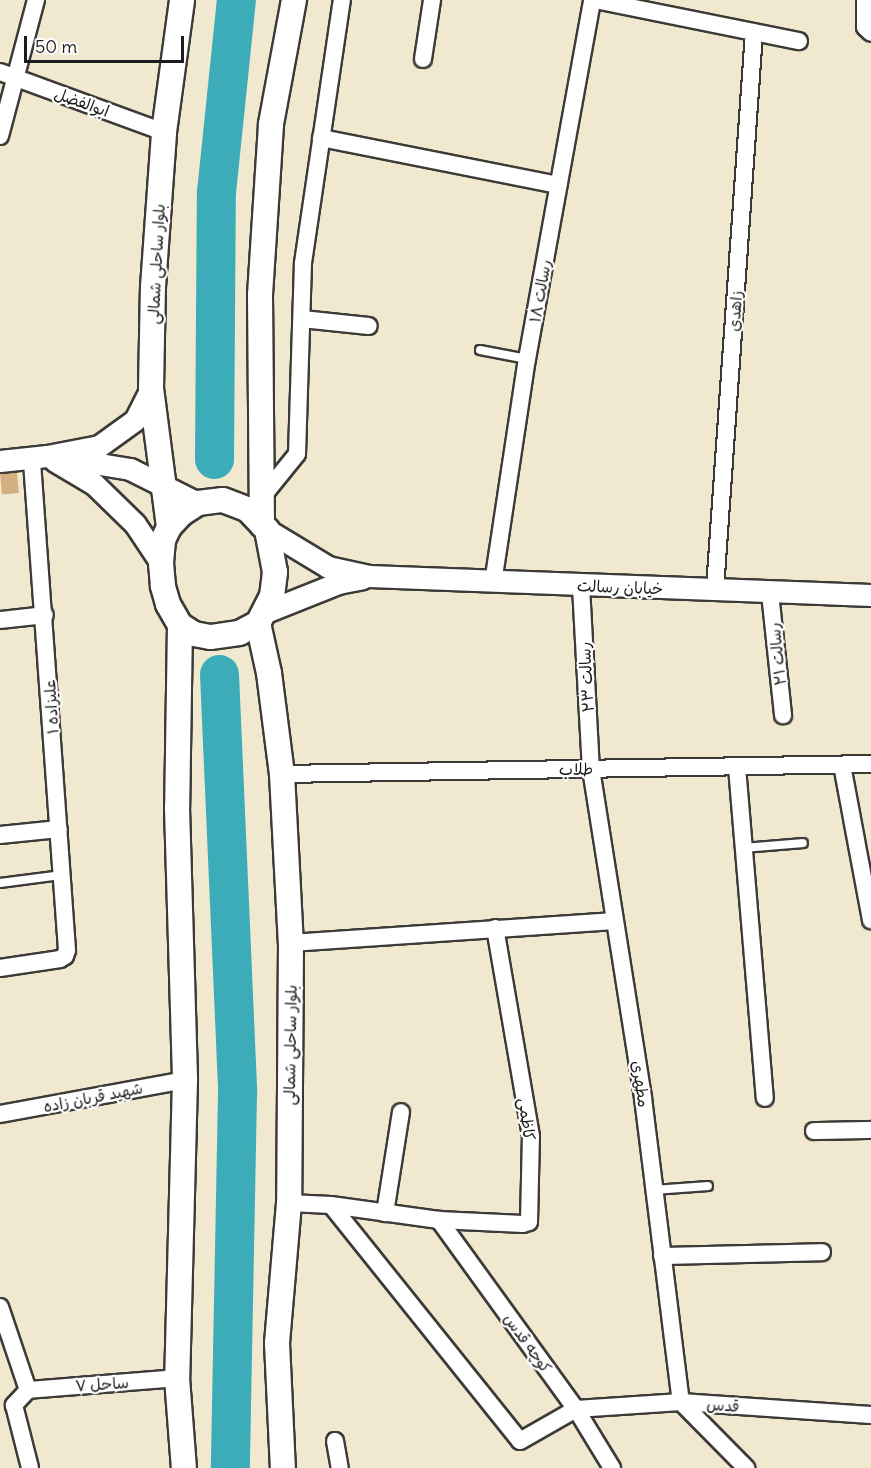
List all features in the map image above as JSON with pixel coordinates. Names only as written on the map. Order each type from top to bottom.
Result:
[{"type":"main road","name":"بلوار ساحلی شمالی","points":[[169,527],[161,485],[151,389],[153,287],[164,132],[182,0]]},
{"type":"main road","points":[[264,528],[247,509],[223,500],[198,503],[181,514],[169,527],[164,540],[161,562],[163,586],[168,604],[180,625],[194,634],[210,637],[239,633],[261,618],[272,596],[275,572],[264,528],[260,453],[260,295],[271,124],[294,0]]},
{"type":"main road","name":"بلوار ساحلی شمالی","points":[[261,618],[282,774],[291,943],[289,1203],[277,1342],[283,1468]]},
{"type":"main road","points":[[180,625],[177,808],[185,1080],[177,1378],[184,1468]]},
{"type":"street","points":[[0,136],[7,75],[36,0]]},
{"type":"street","points":[[263,496],[297,454],[303,263],[342,0]]},
{"type":"street","points":[[423,59],[432,0]]},
{"type":"street","points":[[594,0],[799,41]]},
{"type":"street","name":"رسالت ۱۸","points":[[493,583],[527,359],[594,0]]},
{"type":"street","points":[[865,0],[865,27],[871,33]]},
{"type":"street","name":"زاهدی","points":[[715,589],[754,32]]},
{"type":"street","name":"ابوالفضل","points":[[7,75],[164,132]]},
{"type":"street","points":[[321,138],[558,185]]},
{"type":"street","points":[[302,319],[369,326]]},
{"type":"street","points":[[0,461],[40,457],[99,446],[135,420],[151,389]]},
{"type":"street","points":[[40,457],[130,469],[198,503]]},
{"type":"street","points":[[40,457],[94,484],[135,524],[161,562]]},
{"type":"street","name":"علیزاده ۱","points":[[0,968],[65,956],[67,950],[45,615],[40,457]]},
{"type":"street","name":"خیابان رسالت","points":[[264,528],[328,567],[369,576],[493,583],[871,596]]},
{"type":"street","name":"خیابان رسالت","points":[[261,618],[338,584],[369,576]]},
{"type":"street","name":"رسالت ۲۳","points":[[581,586],[591,769]]},
{"type":"street","name":"رسالت ۲۱","points":[[770,593],[783,715]]},
{"type":"street","points":[[0,620],[45,615]]},
{"type":"street","name":"طلاب","points":[[282,774],[871,764]]},
{"type":"street","points":[[842,765],[871,920]]},
{"type":"street","points":[[737,767],[765,1098]]},
{"type":"street","name":"مطهری","points":[[591,769],[643,1098],[681,1401]]},
{"type":"street","points":[[0,835],[59,829]]},
{"type":"street","points":[[291,943],[614,921]]},
{"type":"street","name":"کاظمی","points":[[439,1220],[524,1224],[529,1222],[531,1215],[531,1136],[495,928]]},
{"type":"street","name":"شهید قربان زاده","points":[[0,1114],[185,1080]]},
{"type":"street","points":[[385,1213],[401,1112]]},
{"type":"street","points":[[814,1131],[871,1130]]},
{"type":"street","points":[[289,1203],[331,1205],[439,1220]]},
{"type":"street","points":[[331,1205],[520,1441],[576,1409]]},
{"type":"street","name":"کوچه قدس","points":[[439,1220],[576,1409],[607,1466]]},
{"type":"street","points":[[662,1256],[822,1252]]},
{"type":"street","points":[[0,1307],[28,1390],[14,1405],[30,1468]]},
{"type":"street","name":"ساحل ۷","points":[[28,1390],[177,1378]]},
{"type":"street","points":[[681,1401],[746,1468]]},
{"type":"street","name":"قدس","points":[[576,1409],[681,1401],[871,1415]]},
{"type":"street","points":[[335,1442],[340,1468]]},
{"type":"lane","points":[[480,350],[527,359]]},
{"type":"lane","points":[[744,848],[803,843]]},
{"type":"lane","points":[[0,883],[62,875]]},
{"type":"lane","points":[[654,1190],[708,1186]]},
{"type":"building","points":[[17,472],[19,493],[2,494],[0,473]]},
{"type":"waterway","points":[[214,459],[216,192],[236,0]]},
{"type":"waterway","points":[[219,674],[237,1093],[230,1468]]}]
